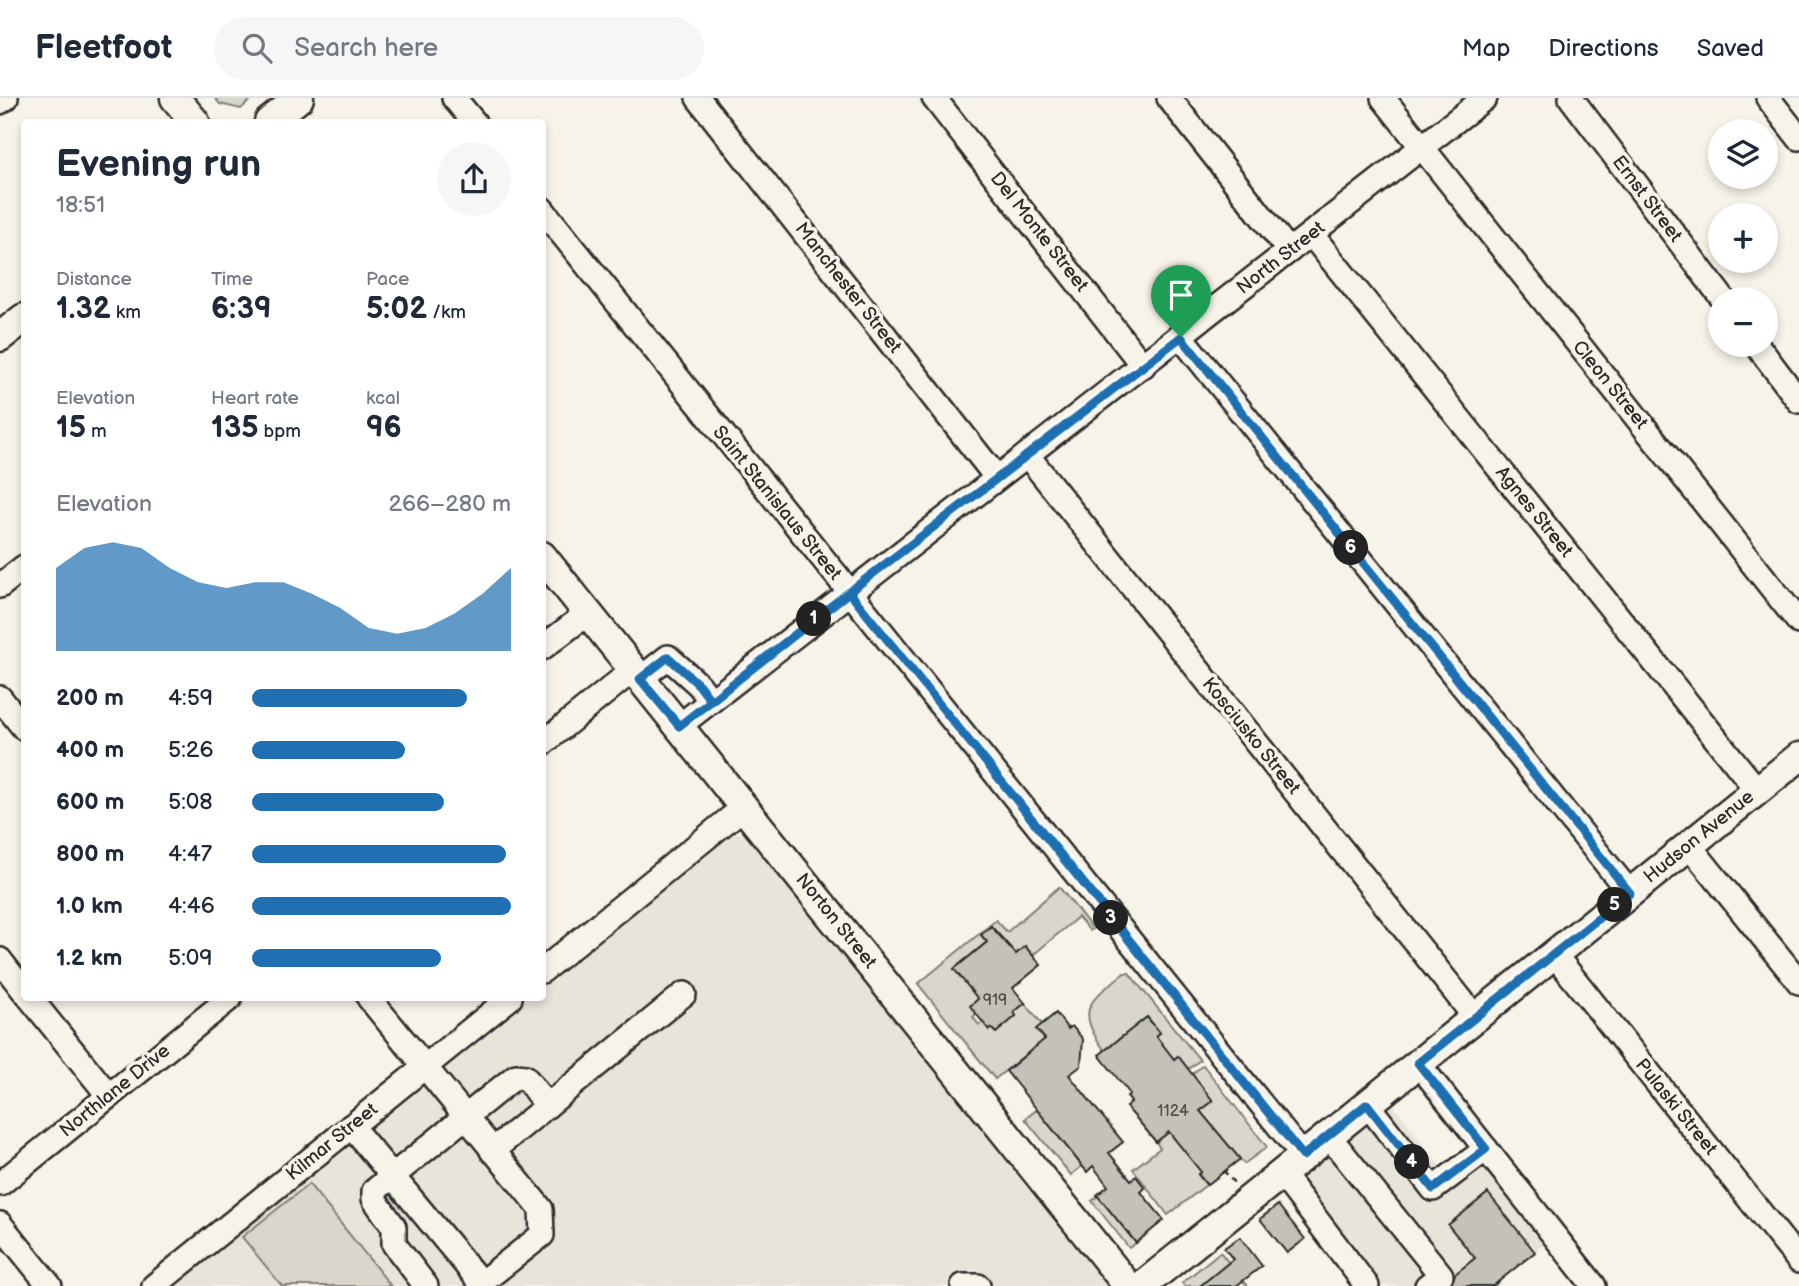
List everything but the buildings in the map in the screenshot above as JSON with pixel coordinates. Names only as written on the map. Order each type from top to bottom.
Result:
[{"type":"main road","points":[[175,98],[192,119]]},
{"type":"main road","points":[[273,119],[299,98]]},
{"type":"main road","points":[[0,337],[21,320]]},
{"type":"main road","name":"Norton Street","points":[[546,561],[1128,1286]]},
{"type":"main road","name":"Hudson Avenue","points":[[1142,1286],[1799,757]]},
{"type":"street","points":[[0,103],[6,98]]},
{"type":"street","points":[[454,98],[472,119]]},
{"type":"street","name":"Manchester Street","points":[[698,98],[997,478]]},
{"type":"street","name":"Del Monte Street","points":[[934,98],[1143,366]]},
{"type":"street","points":[[1169,98],[1289,251]]},
{"type":"street","name":"Cleon Street","points":[[1382,98],[1799,622]]},
{"type":"street","name":"North Street","points":[[679,726],[1485,98]]},
{"type":"street","name":"Ernst Street","points":[[1571,98],[1714,287]]},
{"type":"street","points":[[1768,98],[1799,138]]},
{"type":"street","name":"Saint Stanislaus Street","points":[[546,214],[1303,1156]]},
{"type":"street","name":"Agnes Street","points":[[1311,234],[1757,790]]},
{"type":"street","points":[[1181,337],[1630,893]]},
{"type":"street","points":[[1766,357],[1799,401]]},
{"type":"street","name":"Kosciusko Street","points":[[1027,455],[1475,1017]]},
{"type":"street","points":[[0,586],[21,569]]},
{"type":"street","points":[[546,645],[588,613]]},
{"type":"street","points":[[546,741],[637,674],[668,657],[699,685],[711,701]]},
{"type":"street","points":[[0,698],[21,724]]},
{"type":"street","points":[[546,968],[744,807]]},
{"type":"street","points":[[1689,845],[1799,982]]},
{"type":"street","name":"Pulaski Street","points":[[1554,954],[1799,1261]]},
{"type":"street","points":[[0,960],[21,987]]},
{"type":"street","points":[[492,1151],[684,994]]},
{"type":"street","points":[[32,1001],[108,1096]]},
{"type":"street","name":"Northlane Drive","points":[[0,1184],[226,1001]]},
{"type":"street","points":[[351,1126],[481,1285],[542,1235],[541,1209],[371,1001]]},
{"type":"street","name":"Kilmar Street","points":[[154,1286],[506,1001]]},
{"type":"street","points":[[1418,1063],[1594,1286]]},
{"type":"street","points":[[426,1286],[394,1244],[394,1227],[374,1199],[374,1191],[516,1076],[525,1077],[547,1106]]},
{"type":"street","points":[[1367,1104],[1433,1189],[1486,1149]]},
{"type":"street","points":[[1328,1135],[1441,1275],[1427,1286]]},
{"type":"street","points":[[1281,1174],[1367,1286]]},
{"type":"street","points":[[0,1224],[50,1286]]},
{"type":"street","points":[[963,1286],[978,1286]]},
{"type":"path","points":[[1224,1171],[1235,1184]]},
{"type":"shaded area","points":[[215,98],[253,98],[241,109],[220,104]]},
{"type":"shaded area","points":[[732,834],[750,835],[779,867],[784,884],[1027,1187],[1042,1197],[1107,1282],[1107,1286],[165,1286],[521,1001],[546,1001],[546,982]]},
{"type":"shaded area","points":[[1059,887],[1093,929],[1090,931],[1078,917],[1033,955],[1016,954],[991,927],[981,935],[987,942],[954,969],[979,998],[973,1017],[979,1025],[983,1022],[996,1033],[1016,1016],[1014,1012],[1025,1003],[1042,1024],[1037,1029],[1045,1039],[995,1079],[918,984],[996,920],[1007,932]]},
{"type":"shaded area","points":[[1124,973],[1129,973],[1200,1060],[1188,1069],[1178,1056],[1167,1064],[1156,1036],[1160,1032],[1147,1017],[1105,1051],[1095,1036],[1088,1015],[1094,999]]},
{"type":"shaded area","points":[[1203,1065],[1267,1147],[1244,1164],[1200,1111],[1213,1101],[1192,1074]]},
{"type":"shaded area","points":[[1393,1104],[1444,1171],[1471,1149],[1545,1244],[1497,1282],[1499,1286],[1376,1286],[1301,1183],[1303,1175]]},
{"type":"shaded area","points":[[1038,1111],[1080,1164],[1081,1167],[1071,1175],[1025,1119]]},
{"type":"shaded area","points":[[1169,1132],[1201,1172],[1198,1175],[1206,1185],[1168,1215],[1133,1169],[1160,1148],[1156,1142]]},
{"type":"shaded area","points":[[309,1184],[391,1286],[282,1286],[242,1237]]},
{"type":"shaded area","points":[[1098,1196],[1136,1243],[1129,1248],[1092,1201]]},
{"type":"shaded area","points":[[1220,1252],[1248,1286],[1227,1264],[1200,1286],[1185,1286],[1182,1283]]},
{"type":"route","points":[[1181,337],[849,592],[697,712],[679,726],[640,679],[668,657],[699,685],[711,701],[849,592],[1303,1156],[1367,1104],[1433,1189],[1486,1149],[1418,1063],[1630,893],[1181,337]]}]
